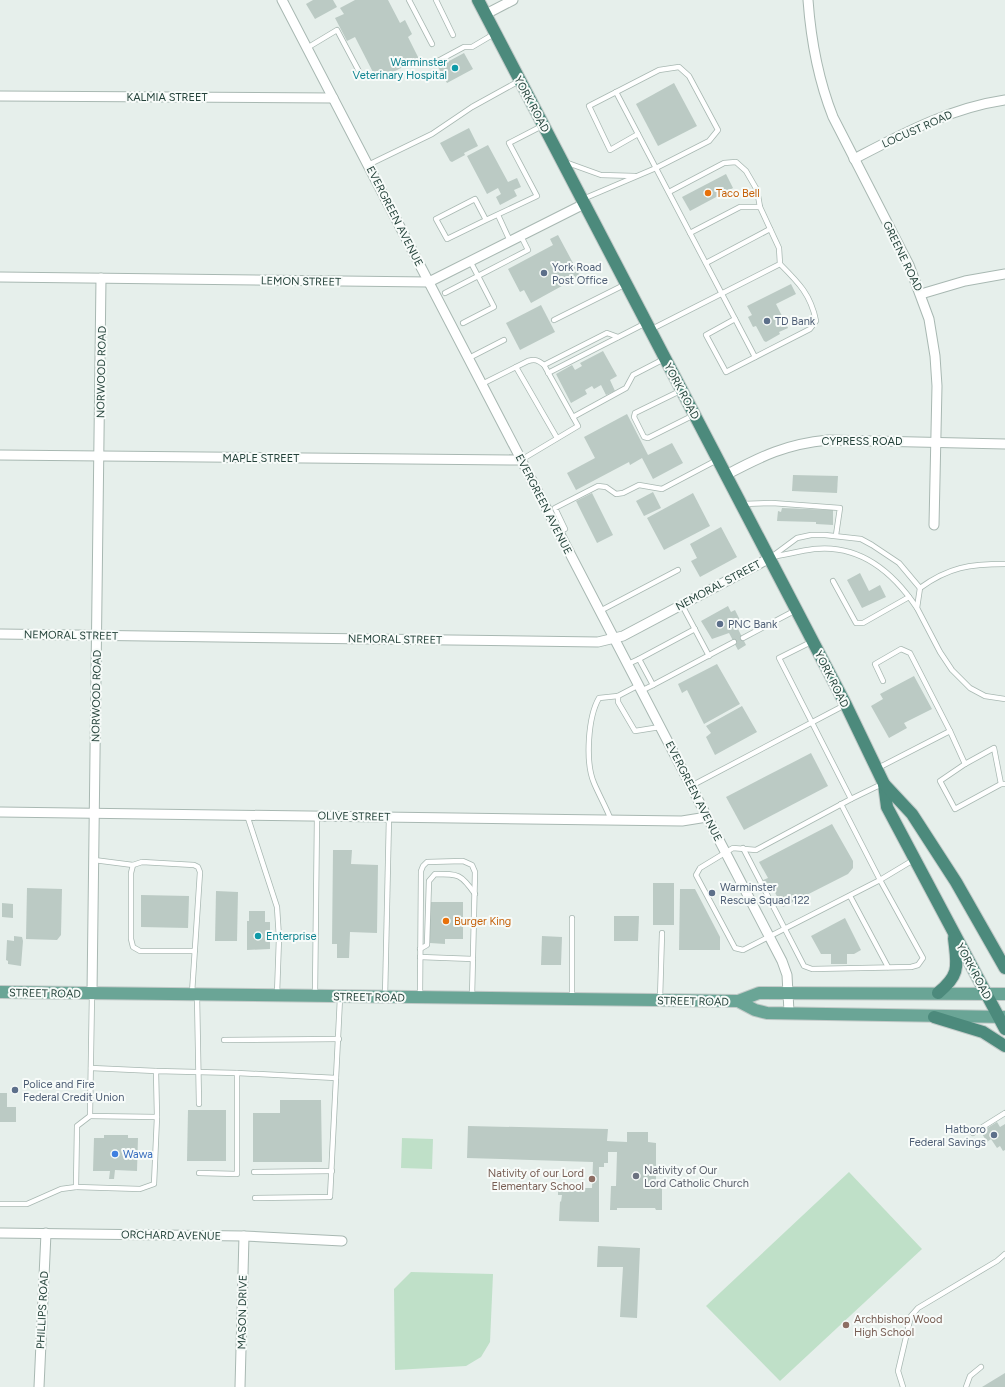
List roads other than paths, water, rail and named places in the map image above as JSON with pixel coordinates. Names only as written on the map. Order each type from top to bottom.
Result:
[{"type":"highway","name":"YORK ROAD","points":[[478,0],[813,641],[884,784],[912,814],[956,882],[1005,968]]},
{"type":"highway","name":"YORK ROAD","points":[[884,784],[887,807],[987,995],[1002,1017],[1005,1029]]},
{"type":"highway","points":[[938,993],[950,983],[954,976],[956,964],[953,931]]},
{"type":"highway","points":[[934,1017],[983,1032],[1005,1046]]},
{"type":"main road","name":"STREET ROAD","points":[[0,992],[738,1001],[759,993],[788,992],[1005,994]]},
{"type":"main road","name":"STREET ROAD","points":[[738,1001],[754,1010],[767,1013],[789,1012],[934,1017],[1002,1017]]},
{"type":"street","name":"EVERGREEN AVENUE","points":[[282,0],[785,968],[789,1012]]},
{"type":"street","points":[[486,14],[513,0]]},
{"type":"street","name":"GREENE ROAD","points":[[808,0],[810,31],[820,80],[833,118],[909,265],[929,319],[936,356],[937,386],[934,525]]},
{"type":"street","name":"KALMIA STREET","points":[[0,96],[334,98]]},
{"type":"street","name":"LOCUST ROAD","points":[[854,159],[929,121],[983,104],[1005,100]]},
{"type":"street","name":"LEMON STREET","points":[[0,277],[429,282],[521,236],[583,202]]},
{"type":"street","points":[[921,294],[965,281],[1005,274]]},
{"type":"street","name":"NORWOOD ROAD","points":[[92,993],[100,457],[101,278]]},
{"type":"street","name":"CYPRESS ROAD","points":[[726,475],[765,455],[785,447],[806,442],[828,440],[1005,444]]},
{"type":"street","name":"MAPLE STREET","points":[[0,456],[521,460]]},
{"type":"street","name":"NEMORAL STREET","points":[[0,634],[598,642],[623,636],[770,558]]},
{"type":"street","name":"OLIVE STREET","points":[[0,812],[682,821],[707,817]]},
{"type":"street","name":"ORCHARD AVENUE","points":[[0,1233],[244,1236],[342,1240]]},
{"type":"street","name":"PHILLIPS ROAD","points":[[39,1387],[46,1233]]},
{"type":"street","name":"MASON DRIVE","points":[[240,1387],[244,1236]]},
{"type":"lane","points":[[409,0],[432,44]]},
{"type":"lane","points":[[436,0],[453,35]]},
{"type":"lane","points":[[307,48],[337,30],[362,77]]},
{"type":"lane","points":[[438,61],[464,46],[472,47],[496,33]]},
{"type":"lane","points":[[583,202],[656,168],[709,141],[718,130],[689,76],[679,67],[659,70],[589,106],[610,150],[638,134]]},
{"type":"lane","points":[[368,165],[432,134],[472,107],[520,80]]},
{"type":"lane","points":[[616,92],[755,357]]},
{"type":"lane","points":[[486,220],[475,199],[436,219],[447,239],[537,196],[509,143],[543,125]]},
{"type":"lane","points":[[562,161],[601,175],[637,176]]},
{"type":"lane","points":[[669,192],[724,163],[736,162],[744,167],[757,190],[760,207],[779,248],[780,264],[802,286],[813,307],[816,321],[810,329],[726,372],[706,335],[735,319]]},
{"type":"lane","points":[[690,233],[740,207],[760,207]]},
{"type":"lane","points":[[498,215],[510,241]]},
{"type":"lane","points":[[706,263],[770,229]]},
{"type":"lane","points":[[445,293],[528,250],[521,236]]},
{"type":"lane","points":[[463,323],[494,307],[470,261]]},
{"type":"lane","points":[[548,373],[618,337],[648,326],[722,294],[780,264]]},
{"type":"lane","points":[[554,320],[626,284]]},
{"type":"lane","points":[[544,365],[606,333],[618,337]]},
{"type":"lane","points":[[469,358],[504,340]]},
{"type":"lane","points":[[573,417],[626,388],[633,375],[665,359]]},
{"type":"lane","points":[[482,384],[534,360],[544,365],[578,426],[521,460]]},
{"type":"lane","points":[[516,367],[557,438]]},
{"type":"lane","points":[[682,390],[635,413],[634,417],[644,437],[648,438],[694,415]]},
{"type":"lane","points":[[559,532],[565,529],[555,508],[598,486],[606,487],[616,494],[639,485],[662,489],[718,460]]},
{"type":"lane","points":[[741,504],[772,503],[840,508],[836,536]]},
{"type":"lane","points":[[770,558],[797,538],[811,535],[861,539],[899,563],[920,588]]},
{"type":"lane","points":[[770,558],[813,549],[839,550],[866,558],[890,574],[910,597],[940,652],[952,670],[970,688],[985,696],[1005,699]]},
{"type":"lane","points":[[917,608],[920,588],[935,577],[956,568],[1005,564]]},
{"type":"lane","points":[[600,611],[678,570]]},
{"type":"lane","points":[[833,581],[856,623],[862,623],[910,597]]},
{"type":"lane","points":[[682,605],[709,656]]},
{"type":"lane","points":[[743,638],[796,610]]},
{"type":"lane","points":[[628,664],[695,629]]},
{"type":"lane","points":[[813,641],[779,658],[851,799]]},
{"type":"lane","points":[[611,820],[594,782],[589,750],[593,708],[599,698],[618,696],[639,686],[643,690],[734,642]]},
{"type":"lane","points":[[883,681],[875,664],[902,649],[910,653],[950,731],[965,764]]},
{"type":"lane","points":[[639,659],[653,685]]},
{"type":"lane","points":[[618,696],[618,702],[635,731],[660,727]]},
{"type":"lane","points":[[691,786],[846,705]]},
{"type":"lane","points":[[876,768],[950,731]]},
{"type":"lane","points":[[994,748],[1003,784],[955,809],[940,781],[965,764],[994,748]]},
{"type":"lane","points":[[884,784],[833,808],[756,850],[733,848],[700,868],[696,875],[735,948],[743,950],[850,896],[915,860]]},
{"type":"lane","points":[[743,848],[804,966],[812,969],[888,967],[911,968],[918,965],[923,958],[880,880],[841,804]]},
{"type":"lane","points":[[247,815],[277,907],[279,938],[277,996]]},
{"type":"lane","points":[[315,996],[317,816]]},
{"type":"lane","points":[[385,997],[389,817]]},
{"type":"lane","points":[[94,860],[133,865],[142,862],[194,865],[198,867],[200,872],[194,995],[199,1104]]},
{"type":"lane","points":[[420,998],[420,878],[423,866],[432,862],[469,862],[475,868],[476,872],[472,998]]},
{"type":"lane","points":[[133,865],[130,880],[131,939],[133,947],[140,951],[195,951]]},
{"type":"lane","points":[[420,949],[427,944],[429,881],[435,874],[456,874],[463,878],[475,894]]},
{"type":"lane","points":[[850,896],[888,967]]},
{"type":"lane","points":[[572,918],[572,999]]},
{"type":"lane","points":[[660,1000],[662,933]]},
{"type":"lane","points":[[420,957],[473,959]]},
{"type":"lane","points":[[90,1116],[92,993]]},
{"type":"lane","points":[[255,1198],[330,1197],[340,997]]},
{"type":"lane","points":[[224,1040],[339,1039]]},
{"type":"lane","points":[[91,1068],[336,1078]]},
{"type":"lane","points":[[0,1204],[27,1204],[61,1189],[76,1187],[140,1189],[154,1184],[157,1117],[156,1071]]},
{"type":"lane","points":[[199,1173],[238,1174],[236,1073]]},
{"type":"lane","points":[[973,1133],[1005,1112]]},
{"type":"lane","points":[[76,1187],[77,1126],[90,1116],[157,1117]]},
{"type":"lane","points":[[254,1172],[332,1171]]},
{"type":"lane","points":[[903,1387],[898,1371],[911,1316],[918,1308],[997,1261],[1005,1254]]},
{"type":"lane","points":[[966,1387],[970,1376],[981,1367]]},
{"type":"place","name":"Warminster Veterinary Hospital","points":[[455,68]]},
{"type":"place","name":"Taco Bell","points":[[708,193]]},
{"type":"place","name":"York Road Post Office","points":[[544,273]]},
{"type":"place","name":"TD Bank","points":[[767,321]]},
{"type":"place","name":"PNC Bank","points":[[720,624]]},
{"type":"place","name":"Warminster Rescue Squad 122","points":[[712,893]]},
{"type":"place","name":"Burger King","points":[[446,921]]},
{"type":"place","name":"Enterprise","points":[[258,936]]},
{"type":"place","name":"Police and Fire Federal Credit Union","points":[[15,1090]]},
{"type":"place","name":"Hatboro Federal Savings","points":[[994,1135]]},
{"type":"place","name":"Wawa","points":[[115,1154]]},
{"type":"place","name":"Nativity of Our Lord Catholic Church","points":[[636,1176]]},
{"type":"place","name":"Nativity of our Lord Elementary School","points":[[592,1179]]},
{"type":"place","name":"Archbishop Wood High School","points":[[846,1325]]}]
